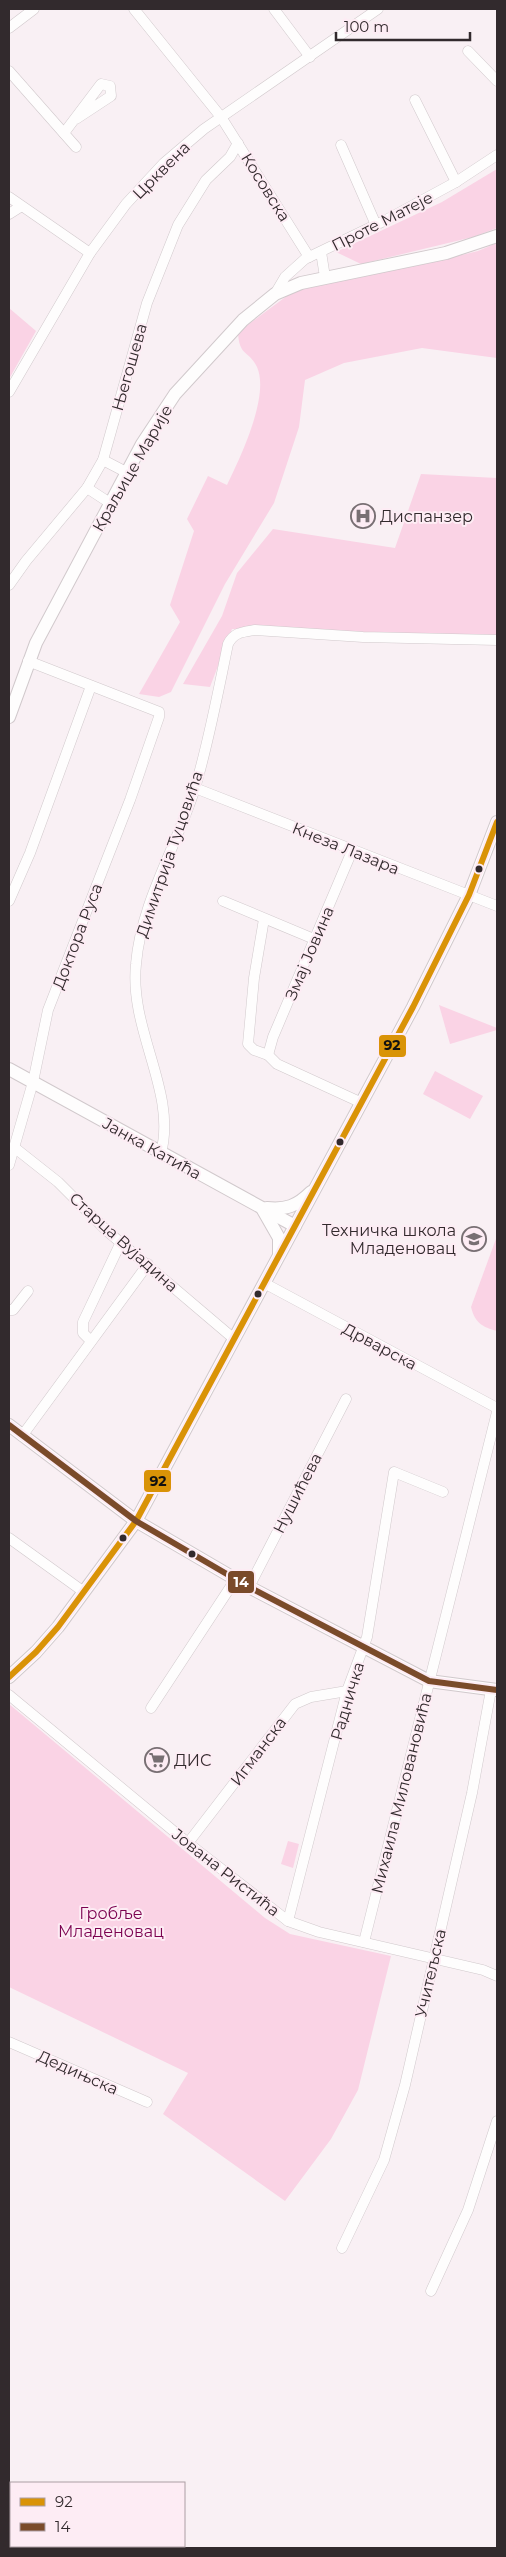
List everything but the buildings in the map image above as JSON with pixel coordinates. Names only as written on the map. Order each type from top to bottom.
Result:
[{"type":"street","points":[[9,28],[34,9]]},
{"type":"street","name":"Косовска","points":[[134,9],[221,117],[309,257]]},
{"type":"street","points":[[274,9],[310,57]]},
{"type":"street","name":"Црквена","points":[[9,392],[90,254],[126,204],[164,163],[204,129],[378,9]]},
{"type":"street","points":[[468,51],[497,81]]},
{"type":"street","points":[[9,71],[76,147]]},
{"type":"street","points":[[415,100],[456,182]]},
{"type":"street","points":[[64,133],[76,119]]},
{"type":"street","name":"Његошева","points":[[9,585],[26,561],[87,488],[103,460],[147,303],[178,225],[206,180],[230,157],[238,143]]},
{"type":"street","points":[[341,145],[376,226]]},
{"type":"street","name":"Проте Матеје","points":[[274,294],[285,277],[309,257],[376,226],[456,182],[497,155]]},
{"type":"street","points":[[9,196],[20,207],[90,254]]},
{"type":"street","points":[[9,214],[20,207]]},
{"type":"street","name":"Краљице Марије","points":[[9,717],[28,661],[126,472],[155,423],[175,394],[243,320],[274,294],[291,286],[325,277],[446,253],[497,236]]},
{"type":"street","points":[[321,252],[325,277]]},
{"type":"street","points":[[103,460],[126,472]]},
{"type":"street","points":[[87,488],[110,503]]},
{"type":"street","name":"Димитрија Туцовића","points":[[161,1153],[165,1131],[163,1100],[139,1020],[135,985],[136,962],[144,924],[195,788],[228,644],[232,637],[239,632],[255,630],[432,639],[497,640]]},
{"type":"street","points":[[9,901],[30,853],[91,686],[28,661]]},
{"type":"street","name":"Доктора Руса","points":[[9,1165],[33,1082],[48,1010],[158,723],[159,712],[91,686]]},
{"type":"street","name":"Кнеза Лазара","points":[[195,788],[352,851],[497,906]]},
{"type":"street","points":[[9,1678],[44,1644],[136,1521],[233,1338],[362,1103],[469,895],[497,822]]},
{"type":"street","name":"Змај Јовина","points":[[268,1055],[273,1037],[352,851]]},
{"type":"street","points":[[223,901],[314,939]]},
{"type":"street","points":[[264,919],[253,987],[248,1044],[254,1050],[268,1055],[277,1064],[362,1103]]},
{"type":"street","name":"Јанка Катића","points":[[9,1068],[295,1226]]},
{"type":"street","name":"Старца Вујадина","points":[[15,1148],[58,1182],[122,1242],[233,1338]]},
{"type":"street","points":[[262,1208],[285,1209],[291,1207],[319,1184]]},
{"type":"street","points":[[262,1208],[279,1238],[278,1256]]},
{"type":"street","points":[[91,1341],[83,1333],[83,1322],[122,1242]]},
{"type":"street","points":[[22,1436],[148,1264]]},
{"type":"street","name":"Дрварска","points":[[264,1283],[497,1408]]},
{"type":"street","points":[[9,1310],[13,1310],[28,1290]]},
{"type":"street","name":"Нушићева","points":[[249,1587],[346,1399]]},
{"type":"street","name":"Михаила Миловановића","points":[[364,1942],[497,1412]]},
{"type":"street","points":[[9,1425],[136,1521],[235,1580],[364,1649],[429,1681],[494,1690]]},
{"type":"street","name":"Радничка","points":[[288,1921],[347,1691],[364,1649],[394,1472],[443,1492]]},
{"type":"street","points":[[9,1538],[84,1592]]},
{"type":"street","points":[[152,1708],[235,1580]]},
{"type":"street","name":"Учитељска","points":[[342,2248],[384,2160],[405,2084],[494,1690]]},
{"type":"street","name":"Игманска","points":[[188,1843],[296,1704],[311,1697],[347,1691]]},
{"type":"street","name":"Јована Ристића","points":[[9,1695],[188,1843],[288,1921],[320,1932],[483,1970],[497,1976]]},
{"type":"street","name":"Дедињска","points":[[9,2042],[147,2102]]},
{"type":"street","points":[[431,2291],[468,2210],[497,2122]]},
{"type":"green space","points":[[497,169],[497,228],[473,237],[361,264],[336,252],[442,202]]},
{"type":"green space","points":[[497,243],[497,358],[422,348],[344,363],[305,380],[299,427],[274,503],[225,584],[171,692],[159,697],[139,694],[180,622],[170,605],[194,531],[187,519],[208,476],[227,485],[246,443],[257,410],[260,379],[254,362],[240,346],[238,332],[295,290],[437,261],[478,251]]},
{"type":"green space","points":[[9,308],[36,331],[9,379]]},
{"type":"green space","points":[[421,474],[497,478],[496,637],[232,629],[210,687],[183,684],[222,616],[237,573],[273,529],[395,548]]},
{"type":"green space","points":[[439,1005],[497,1028],[497,1030],[450,1044]]},
{"type":"green space","points":[[435,1071],[483,1096],[470,1119],[423,1094]]},
{"type":"green space","points":[[497,1236],[497,1331],[480,1324],[471,1307]]},
{"type":"green space","name":"Гробље Младеновац","points":[[9,1704],[265,1918],[290,1934],[391,1956],[358,2090],[331,2139],[285,2201],[163,2114],[188,2073],[9,1987]]},
{"type":"green space","points":[[288,1841],[299,1844],[293,1868],[281,1864]]},
{"type":"transit line","name":"92","points":[[9,1677],[36,1652],[58,1627],[136,1521],[413,1007],[469,895],[497,822]]},
{"type":"transit line","name":"14","points":[[9,1425],[136,1521],[249,1587],[429,1681],[497,1690]]},
{"type":"place","name":"Диспанзер","points":[[363,516]]},
{"type":"place","name":"Техничка школа Младеновац","points":[[474,1239]]},
{"type":"place","name":"ДИС","points":[[157,1760]]}]
